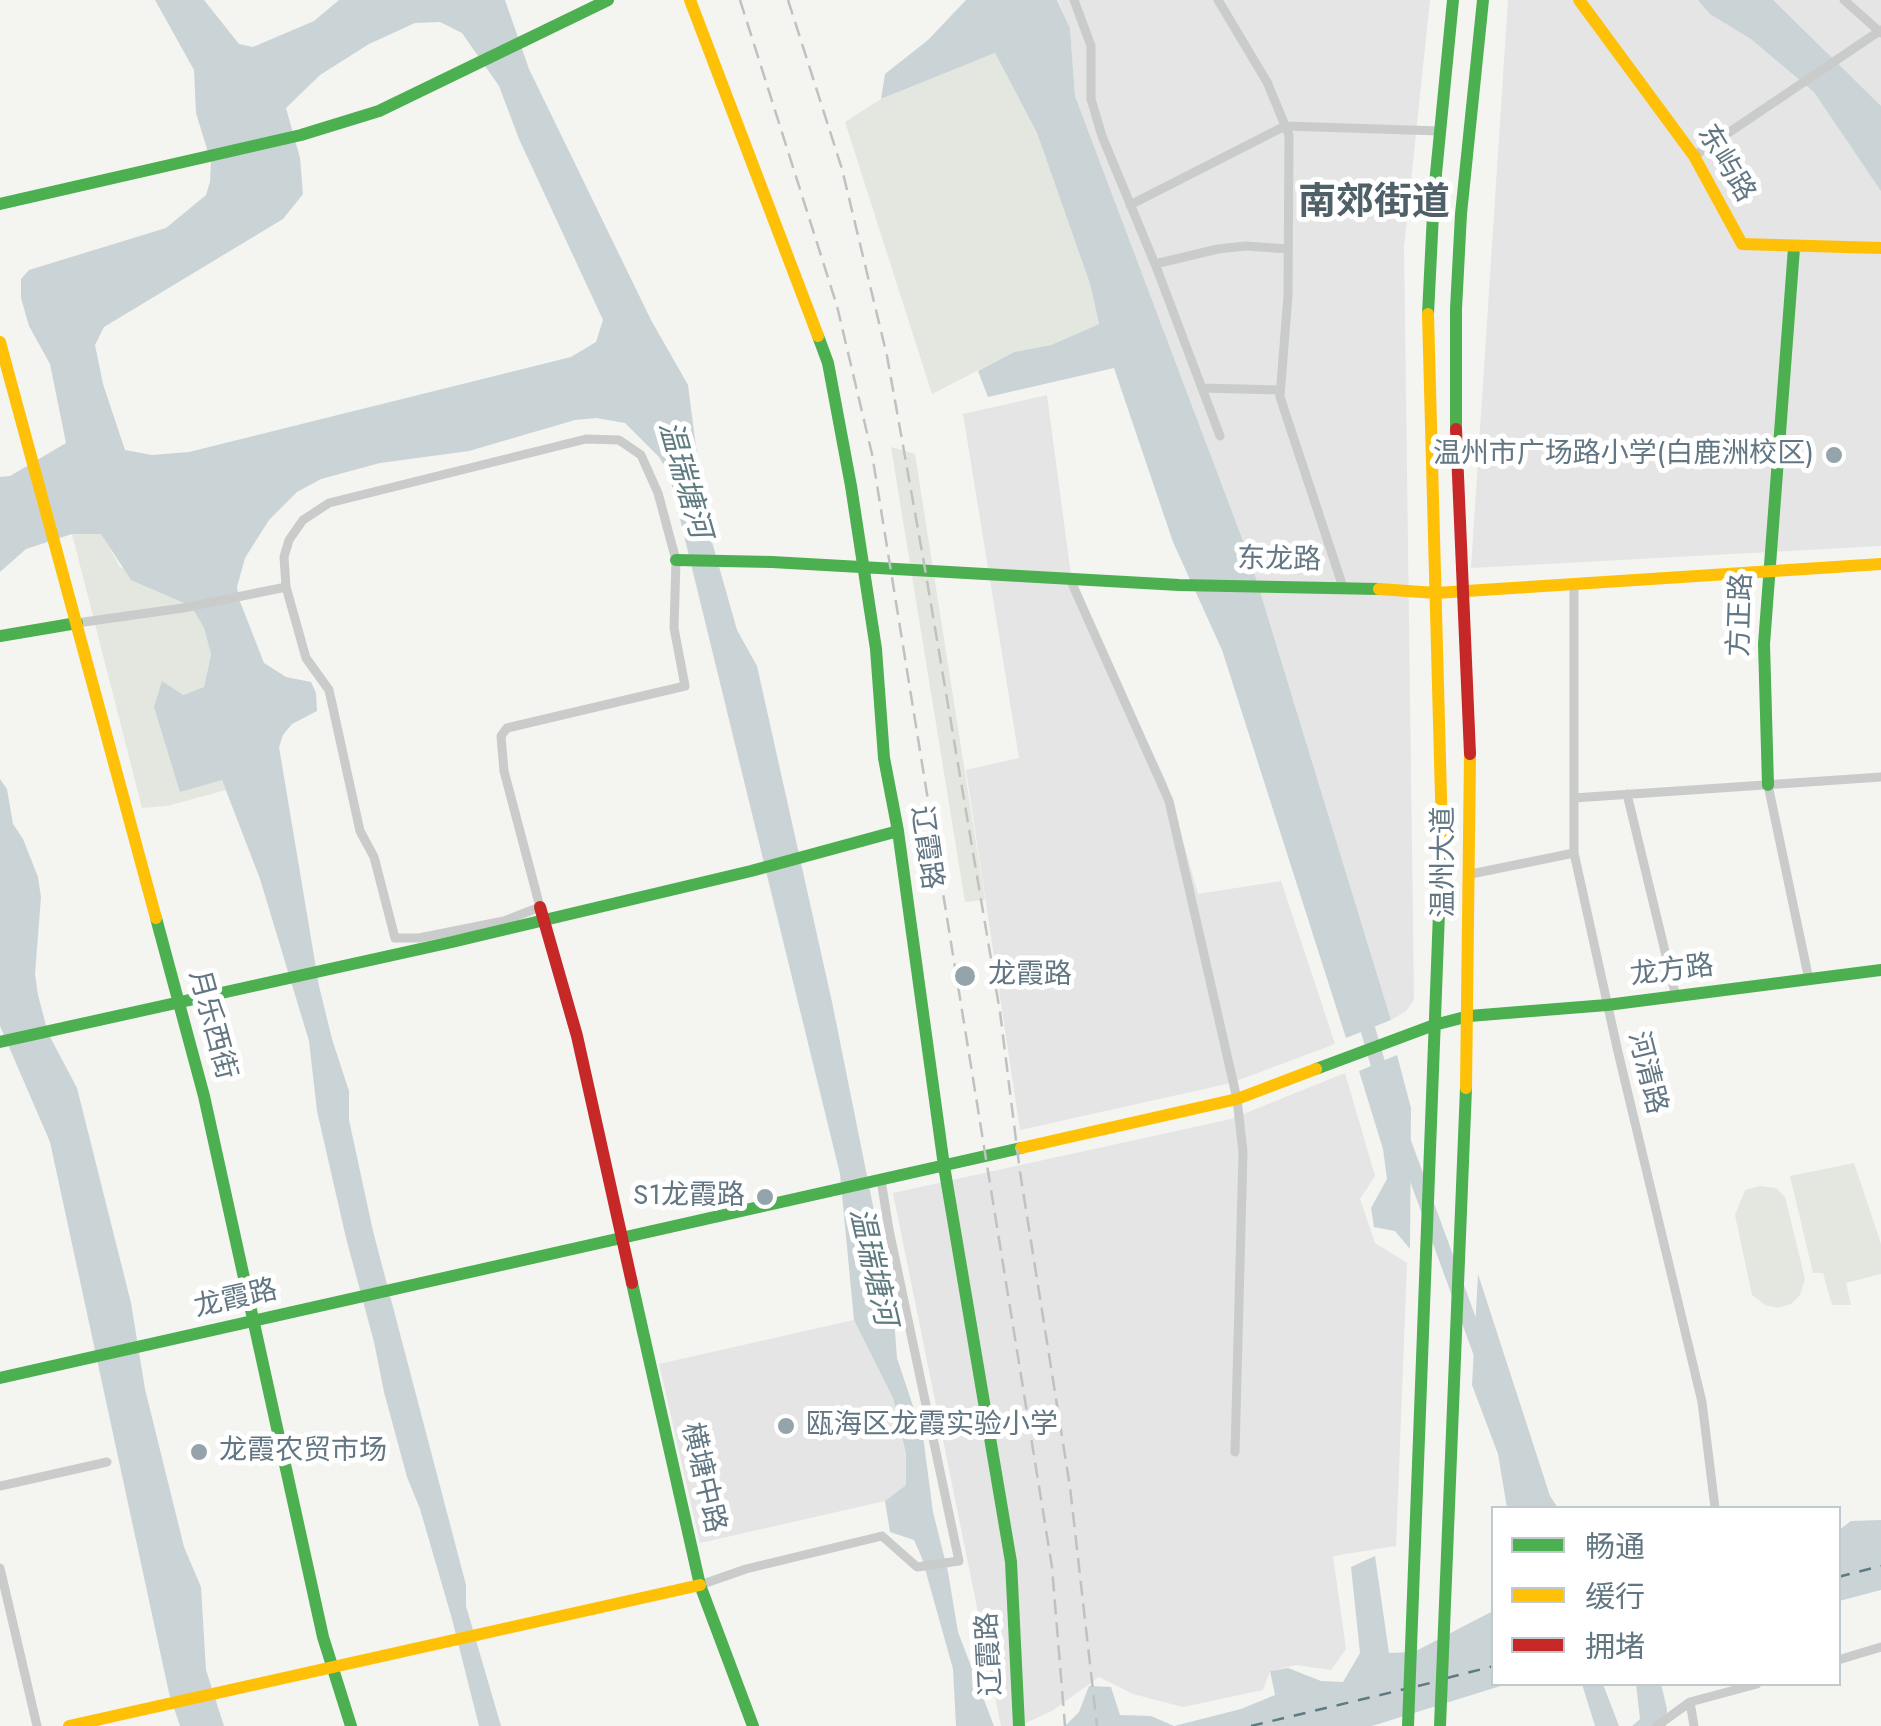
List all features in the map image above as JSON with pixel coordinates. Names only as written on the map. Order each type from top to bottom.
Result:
[{"type":"street","points":[[0,204],[301,134],[379,111],[608,0]]},
{"type":"street","name":"辽霞路","points":[[690,0],[828,363],[876,649],[884,758],[898,831],[944,1166],[1011,1562],[1019,1726]]},
{"type":"street","points":[[1074,0],[1091,46],[1091,100],[1102,136],[1220,436]]},
{"type":"street","points":[[1218,0],[1267,82],[1289,136],[1288,249],[1280,390],[1343,587]]},
{"type":"street","name":"温州大道","points":[[1408,1726],[1442,772],[1427,324],[1453,0]]},
{"type":"street","name":"温州大道","points":[[1440,1726],[1463,1211],[1471,874],[1470,754],[1454,392],[1456,309],[1461,214],[1483,0]]},
{"type":"street","name":"东屿路","points":[[1578,0],[1694,156],[1742,244],[1881,248]]},
{"type":"street","points":[[1694,156],[1880,31],[1844,0]]},
{"type":"street","points":[[1130,204],[1285,126],[1440,130]]},
{"type":"street","points":[[1155,264],[1218,248],[1288,249]]},
{"type":"street","name":"方正路","points":[[1794,248],[1764,644],[1768,785],[1810,980]]},
{"type":"street","name":"月乐西街","points":[[0,342],[204,1096],[333,1669],[351,1726]]},
{"type":"street","points":[[1202,388],[1280,390]]},
{"type":"street","points":[[542,914],[504,771],[501,736],[507,728],[685,686],[674,628],[679,560],[658,492],[640,455],[619,440],[586,439],[329,503],[303,520],[289,540],[284,558],[286,587],[306,658],[329,690],[360,831],[374,857],[395,938],[419,938],[542,914],[751,871],[898,831]]},
{"type":"street","name":"东龙路","points":[[679,560],[1436,594],[1881,564]]},
{"type":"street","points":[[1070,579],[1169,802],[1236,1098],[1243,1152],[1235,1452]]},
{"type":"street","name":"河清路","points":[[1574,584],[1574,853],[1702,1402],[1715,1506]]},
{"type":"street","points":[[0,636],[183,608],[286,587]]},
{"type":"street","points":[[1574,798],[1881,778]]},
{"type":"street","points":[[1626,794],[1676,996]]},
{"type":"street","points":[[1471,874],[1574,853]]},
{"type":"street","points":[[3,1041],[379,957],[542,914]]},
{"type":"street","name":"横塘中路","points":[[542,914],[577,1036],[700,1584],[752,1726]]},
{"type":"street","name":"龙方路","points":[[1469,1016],[1607,1005],[1881,970]]},
{"type":"street","name":"龙霞路","points":[[0,1378],[1236,1098],[1434,1025],[1469,1016]]},
{"type":"street","points":[[69,1726],[700,1584],[882,1536],[920,1568],[958,1561],[881,1180]]},
{"type":"street","points":[[0,1486],[107,1462]]},
{"type":"street","points":[[0,1568],[37,1726]]},
{"type":"street","points":[[1841,1659],[1881,1647]]},
{"type":"street","points":[[1657,1726],[1690,1702],[1750,1686]]},
{"type":"street","points":[[1690,1702],[1694,1726]]},
{"type":"shaded area","points":[[1058,0],[1430,0],[1404,247],[1414,1000],[1406,1011],[1391,1020],[1251,562],[1075,96],[1070,28]]},
{"type":"shaded area","points":[[1508,0],[1881,0],[1881,546],[1471,568]]},
{"type":"shaded area","points":[[995,53],[1037,133],[1090,284],[1099,324],[1051,345],[1014,352],[932,394],[845,122],[881,99]]},
{"type":"shaded area","points":[[1047,395],[1072,583],[1166,781],[1198,894],[1281,881],[1335,1044],[1231,1083],[1020,1130],[966,770],[1019,758],[963,414]]},
{"type":"shaded area","points":[[891,447],[915,454],[985,900],[965,902]]},
{"type":"shaded area","points":[[72,534],[102,534],[120,567],[191,606],[204,628],[211,653],[204,687],[183,695],[226,790],[167,806],[142,808]]},
{"type":"shaded area","points":[[1345,1073],[1375,1176],[1360,1199],[1375,1243],[1407,1263],[1396,1546],[1333,1556],[1346,1649],[1331,1670],[1296,1665],[1270,1671],[1263,1690],[1183,1707],[1133,1694],[1099,1677],[1052,1711],[1019,1726],[1001,1726],[893,1193],[1231,1119]]},
{"type":"shaded area","points":[[1854,1163],[1881,1244],[1881,1274],[1846,1283],[1851,1305],[1832,1305],[1823,1273],[1813,1273],[1790,1176]]},
{"type":"shaded area","points":[[1760,1186],[1776,1188],[1785,1197],[1805,1279],[1800,1295],[1791,1304],[1778,1308],[1765,1305],[1752,1295],[1735,1215],[1745,1190]]},
{"type":"shaded area","name":"瓯海区龙霞实验小学","points":[[854,1320],[893,1398],[906,1455],[906,1485],[885,1501],[700,1543],[659,1364]]},
{"type":"water","name":"温瑞塘河","points":[[155,0],[204,0],[239,44],[253,47],[314,21],[339,0],[505,0],[529,69],[651,320],[688,385],[705,517],[737,630],[757,666],[832,1002],[893,1305],[897,1358],[923,1436],[933,1512],[958,1632],[994,1726],[956,1726],[953,1669],[922,1558],[914,1540],[890,1532],[885,1501],[906,1485],[906,1454],[893,1398],[854,1320],[840,1174],[669,474],[659,457],[625,423],[596,418],[575,420],[469,451],[380,463],[321,479],[297,492],[269,520],[245,558],[237,587],[264,663],[286,677],[311,682],[316,693],[317,711],[292,724],[279,747],[319,986],[349,1091],[349,1120],[373,1231],[466,1585],[466,1606],[501,1726],[479,1726],[452,1619],[384,1392],[317,1111],[309,1041],[260,879],[222,780],[180,792],[154,707],[162,681],[183,695],[204,687],[211,654],[204,628],[191,606],[131,580],[101,534],[72,534],[26,549],[0,572],[0,477],[10,476],[66,443],[50,364],[29,326],[21,298],[21,279],[29,270],[166,228],[206,195],[211,162],[196,113],[194,70]],"holes":[[[440,22],[462,33],[499,86],[519,139],[603,320],[596,342],[571,357],[189,452],[152,455],[125,450],[103,384],[95,345],[104,327],[283,219],[303,194],[300,158],[286,108],[320,75],[369,44],[415,23]]]},
{"type":"water","points":[[966,0],[1057,0],[1070,28],[1075,96],[1251,562],[1391,1020],[1346,1038],[1222,650],[1173,542],[1114,368],[988,397],[978,371],[1014,352],[1051,345],[1099,324],[1090,284],[1037,133],[995,53],[881,99],[885,74],[928,40]]},
{"type":"water","points":[[1698,0],[1773,0],[1881,106],[1881,191],[1814,92],[1751,39],[1710,14]]},
{"type":"water","points":[[0,779],[7,789],[13,824],[38,877],[38,995],[48,1033],[77,1088],[131,1303],[145,1389],[184,1547],[201,1587],[206,1670],[224,1726],[180,1726],[169,1693],[50,1142],[0,1026]]},
{"type":"water","points":[[1397,1055],[1411,1108],[1410,1249],[1395,1231],[1374,1227],[1371,1208],[1387,1179],[1383,1149],[1359,1071]]},
{"type":"water","points":[[1478,1274],[1550,1496],[1557,1506],[1507,1506],[1498,1454],[1472,1385]]},
{"type":"water","points":[[1881,1520],[1881,1590],[1841,1600],[1841,1528],[1851,1521]]},
{"type":"water","points":[[1375,1556],[1389,1653],[1414,1652],[1491,1612],[1491,1686],[1501,1686],[1372,1726],[1174,1726],[1241,1709],[1275,1695],[1270,1671],[1288,1668],[1321,1681],[1343,1682],[1360,1653],[1351,1567]]},
{"type":"water","points":[[1089,1686],[1111,1687],[1120,1715],[1151,1716],[1174,1726],[1065,1726],[1079,1712]]},
{"type":"water","points":[[1583,1686],[1604,1686],[1619,1726],[1595,1726]]},
{"type":"water","points":[[1636,1686],[1661,1686],[1666,1726],[1632,1726],[1640,1719]]},
{"type":"waterway","points":[[1362,1009],[1382,1078]]},
{"type":"waterway","points":[[1404,1143],[1482,1356]]},
{"type":"ferry route","points":[[1841,1576],[1881,1566]]},
{"type":"ferry route","points":[[1447,1678],[1491,1667]]},
{"type":"ferry route","points":[[1418,1686],[1434,1682]]},
{"type":"ferry route","points":[[1251,1726],[1405,1689]]},
{"type":"railway","points":[[740,0],[837,306],[872,454],[1052,1567],[1065,1726]]},
{"type":"railway","points":[[788,0],[842,169],[887,356],[1000,1012],[1020,1172],[1070,1487],[1097,1726]]},
{"type":"traffic: fast","points":[[0,204],[301,135],[379,111],[608,0]]},
{"type":"traffic: fast","points":[[1428,314],[1434,194],[1453,0]]},
{"type":"traffic: fast","points":[[1456,429],[1461,214],[1483,0]]},
{"type":"traffic: fast","points":[[1768,785],[1764,644],[1794,248]]},
{"type":"traffic: fast","points":[[818,336],[828,363],[851,486],[876,649],[884,758],[898,831],[944,1166],[1011,1562],[1019,1726]]},
{"type":"traffic: fast","points":[[676,560],[1179,585],[1379,589]]},
{"type":"traffic: fast","points":[[0,636],[77,623]]},
{"type":"traffic: fast","points":[[0,1042],[452,942],[751,871],[898,831]]},
{"type":"traffic: fast","points":[[1408,1726],[1442,834]]},
{"type":"traffic: fast","points":[[156,918],[204,1096],[323,1637],[351,1726]]},
{"type":"traffic: fast","points":[[1316,1069],[1469,1016],[1607,1005],[1881,970]]},
{"type":"traffic: fast","points":[[1440,1726],[1466,1088]]},
{"type":"traffic: fast","points":[[0,1378],[1021,1148]]},
{"type":"traffic: fast","points":[[632,1283],[700,1585],[753,1726]]},
{"type":"traffic: slow","points":[[690,0],[818,336]]},
{"type":"traffic: slow","points":[[1579,0],[1694,156],[1742,244],[1881,248]]},
{"type":"traffic: slow","points":[[1428,314],[1442,834]]},
{"type":"traffic: slow","points":[[0,342],[156,918]]},
{"type":"traffic: slow","points":[[1379,589],[1436,593],[1881,564]]},
{"type":"traffic: slow","points":[[1466,1088],[1470,754]]},
{"type":"traffic: slow","points":[[1021,1148],[1237,1099],[1316,1069]]},
{"type":"traffic: slow","points":[[69,1726],[700,1585]]},
{"type":"traffic: jam","points":[[1456,429],[1470,754]]},
{"type":"traffic: jam","points":[[540,907],[577,1036],[632,1283]]},
{"type":"place","name":"温州市广场路小学(白鹿洲校区)","points":[[1834,455]]},
{"type":"place","name":"龙霞路","points":[[965,976]]},
{"type":"place","name":"S1龙霞路","points":[[765,1197]]},
{"type":"place","name":"瓯海区龙霞实验小学","points":[[786,1426]]},
{"type":"place","name":"龙霞农贸市场","points":[[199,1452]]},
{"type":"district","name":"南郊街道","points":[[1374,205]]}]
